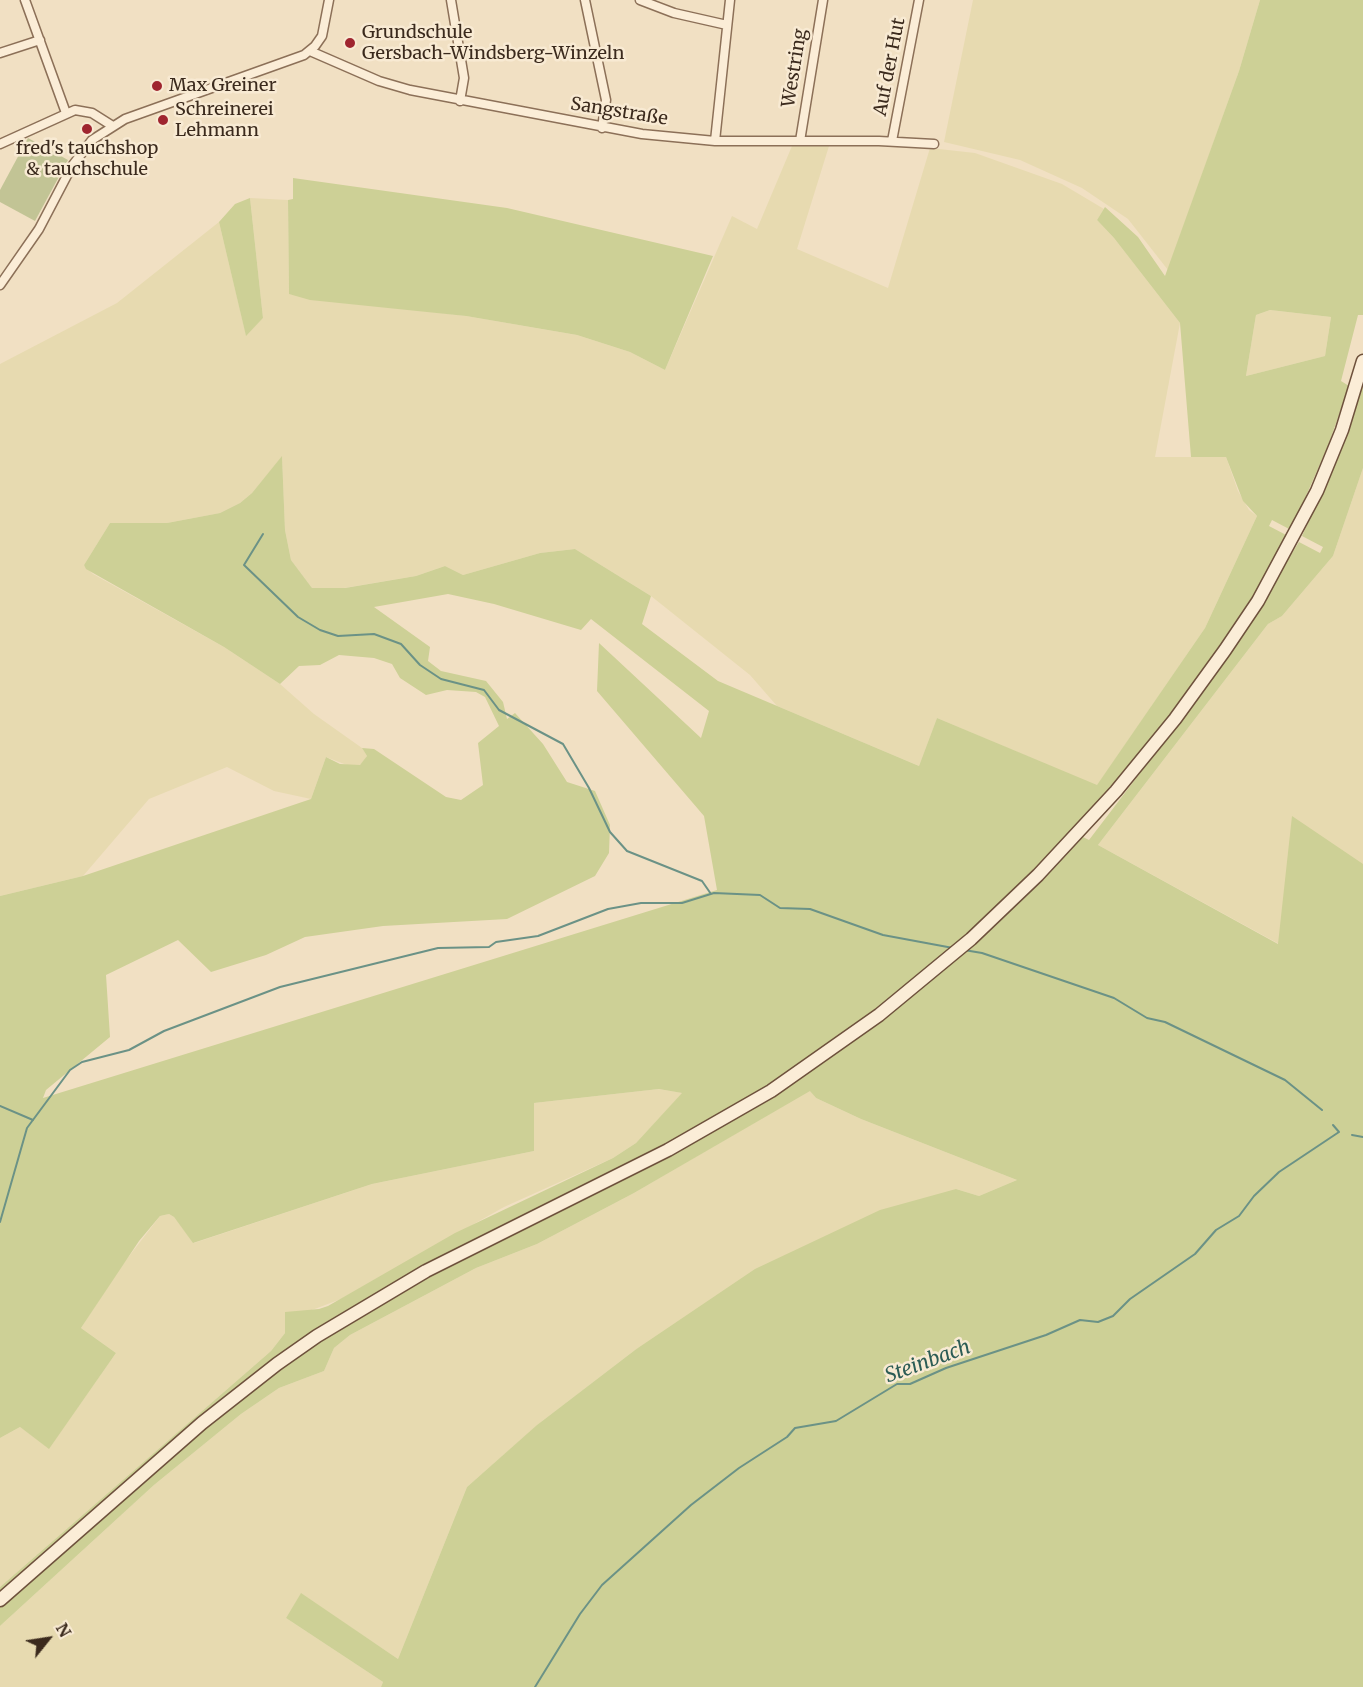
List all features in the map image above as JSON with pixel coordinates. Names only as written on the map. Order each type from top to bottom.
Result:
[{"type":"main road","points":[[0,1600],[218,1410],[317,1336],[426,1271],[668,1150],[771,1090],[850,1036],[937,969],[1014,899],[1089,822],[1175,719],[1258,601],[1317,491],[1342,430],[1363,361]]},
{"type":"street","points":[[25,0],[66,113]]},
{"type":"street","points":[[0,285],[39,230],[80,153],[92,140],[111,125],[283,65],[310,51],[322,36],[329,0]]},
{"type":"street","points":[[451,0],[464,78],[460,101]]},
{"type":"street","points":[[585,0],[606,100],[602,128]]},
{"type":"street","points":[[640,0],[674,13],[727,25]]},
{"type":"street","points":[[715,141],[730,0]]},
{"type":"street","name":"Westring","points":[[800,141],[823,0]]},
{"type":"street","name":"Auf der Hut","points":[[892,141],[919,0]]},
{"type":"street","points":[[0,53],[40,40]]},
{"type":"street","name":"Sangstraße","points":[[310,51],[393,86],[602,128],[715,141],[892,141],[934,144]]},
{"type":"street","points":[[0,144],[79,109],[88,111],[111,125]]},
{"type":"shaded area","points":[[973,0],[1260,0],[1239,71],[1168,270],[1128,219],[1082,188],[1020,160],[944,142]]},
{"type":"shaded area","points":[[792,146],[829,146],[797,249],[888,288],[930,148],[975,153],[1062,184],[1104,209],[1097,220],[1114,238],[1180,323],[1155,457],[1226,457],[1238,491],[1249,510],[1257,516],[1205,628],[1097,786],[937,718],[919,766],[777,706],[750,675],[651,596],[575,549],[540,553],[463,575],[445,566],[416,576],[344,588],[312,588],[291,560],[285,530],[282,457],[252,493],[240,503],[220,513],[167,523],[110,523],[84,565],[93,574],[224,647],[280,684],[314,714],[362,748],[367,756],[365,760],[360,765],[352,767],[326,757],[311,799],[274,791],[227,767],[149,799],[83,876],[0,896],[0,364],[117,303],[219,222],[246,335],[263,318],[250,198],[288,200],[289,294],[466,316],[577,335],[630,352],[665,370],[732,216],[757,229]]},
{"type":"shaded area","points":[[1270,310],[1331,317],[1325,356],[1246,376],[1256,315]]},
{"type":"shaded area","points":[[1363,468],[1363,866],[1279,944],[1098,845],[1268,624],[1282,616],[1333,556]]},
{"type":"shaded area","points":[[659,1089],[683,1093],[636,1143],[613,1158],[504,1207],[341,1299],[312,1310],[285,1333],[271,1351],[0,1587],[0,1438],[20,1427],[49,1448],[116,1353],[81,1328],[120,1268],[160,1216],[169,1214],[174,1217],[194,1243],[372,1184],[534,1151],[534,1103]]},
{"type":"shaded area","points":[[810,1090],[816,1098],[861,1119],[1017,1180],[979,1196],[956,1189],[635,1350],[541,1422],[467,1487],[398,1659],[301,1594],[286,1618],[383,1682],[381,1687],[0,1687],[0,1626],[154,1485],[241,1414],[279,1388],[324,1371],[334,1348],[350,1335],[476,1268],[537,1244],[634,1193]]},
{"type":"green space","points":[[1260,0],[1363,0],[1363,315],[1358,315],[1341,381],[1349,386],[1328,446],[1291,530],[1272,520],[1269,526],[1288,536],[1261,584],[1186,695],[1115,785],[1073,832],[1089,840],[1214,676],[1299,542],[1320,553],[1323,547],[1302,536],[1318,501],[1363,377],[1363,468],[1333,556],[1282,616],[1268,624],[1098,845],[1278,944],[1292,816],[1363,864],[1363,1687],[381,1687],[383,1682],[286,1618],[301,1593],[398,1659],[467,1487],[537,1425],[635,1350],[755,1269],[880,1210],[956,1189],[979,1196],[1017,1180],[861,1119],[816,1098],[810,1091],[634,1193],[537,1244],[476,1268],[350,1335],[334,1348],[324,1371],[279,1388],[241,1414],[154,1485],[0,1626],[0,1587],[271,1351],[285,1333],[285,1312],[328,1306],[455,1233],[613,1158],[636,1143],[682,1093],[659,1089],[534,1103],[534,1151],[372,1184],[193,1243],[174,1217],[169,1214],[160,1216],[139,1241],[81,1328],[116,1353],[49,1449],[20,1427],[0,1438],[0,896],[83,876],[311,799],[326,757],[340,764],[360,765],[367,756],[362,748],[374,749],[446,797],[461,800],[483,785],[478,743],[499,726],[485,697],[476,692],[447,690],[426,695],[400,678],[392,664],[374,658],[339,655],[320,665],[299,666],[280,684],[224,647],[86,569],[84,565],[110,523],[167,523],[220,513],[240,503],[252,493],[282,456],[285,530],[291,560],[312,588],[345,588],[416,576],[445,566],[463,575],[540,553],[575,549],[651,596],[642,624],[718,681],[919,766],[937,718],[1097,785],[1205,628],[1257,516],[1243,501],[1226,457],[1191,457],[1180,323],[1114,238],[1097,220],[1105,207],[1138,237],[1165,276],[1239,71]],"holes":[[[1270,310],[1331,317],[1325,356],[1246,376],[1256,315]],[[448,594],[494,604],[581,630],[591,619],[709,711],[701,738],[599,643],[597,691],[704,816],[717,890],[43,1098],[46,1090],[110,1037],[106,975],[178,940],[211,972],[266,955],[305,937],[383,926],[507,919],[595,876],[609,853],[610,825],[595,791],[567,782],[543,744],[515,713],[507,719],[503,702],[486,681],[441,671],[428,661],[430,647],[374,607]]]},
{"type":"green space","points":[[28,138],[68,160],[35,221],[0,202],[0,190]]},
{"type":"green space","points":[[293,178],[507,208],[713,256],[665,370],[630,352],[577,335],[466,316],[310,300],[289,294],[288,200],[293,199]]},
{"type":"green space","points":[[250,198],[263,318],[246,336],[219,222],[235,204]]},
{"type":"waterway","points":[[263,534],[244,565],[298,617],[320,630],[338,636],[374,634],[401,644],[420,665],[441,679],[484,690],[499,710],[563,744],[589,788],[610,832],[627,851],[702,881],[711,894]]},
{"type":"waterway","points":[[0,1222],[27,1128],[70,1070],[82,1062],[129,1050],[164,1031],[280,987],[438,948],[489,947],[496,942],[538,936],[608,909],[641,903],[682,903],[714,893],[760,895],[780,908],[810,909],[883,935],[953,948]]},
{"type":"waterway","points":[[964,950],[982,953],[1114,998],[1147,1018],[1165,1022],[1285,1080],[1322,1110]]},
{"type":"waterway","points":[[0,1106],[33,1120]]},
{"type":"waterway","name":"Steinbach","points":[[535,1687],[580,1614],[602,1585],[691,1505],[739,1468],[787,1437],[795,1428],[836,1421],[897,1384],[910,1384],[946,1368],[1046,1335],[1080,1320],[1098,1322],[1113,1316],[1130,1299],[1195,1254],[1216,1230],[1239,1216],[1254,1196],[1279,1172],[1339,1132],[1333,1125]]},
{"type":"waterway","name":"Steinbach","points":[[1352,1135],[1363,1137]]},
{"type":"place","name":"Grundschule Gersbach-Windsberg-Winzeln","points":[[350,43]]},
{"type":"place","name":"Max Greiner","points":[[157,86]]},
{"type":"place","name":"Schreinerei Lehmann","points":[[163,120]]},
{"type":"place","name":"fred's tauchshop & tauchschule","points":[[87,129]]}]
